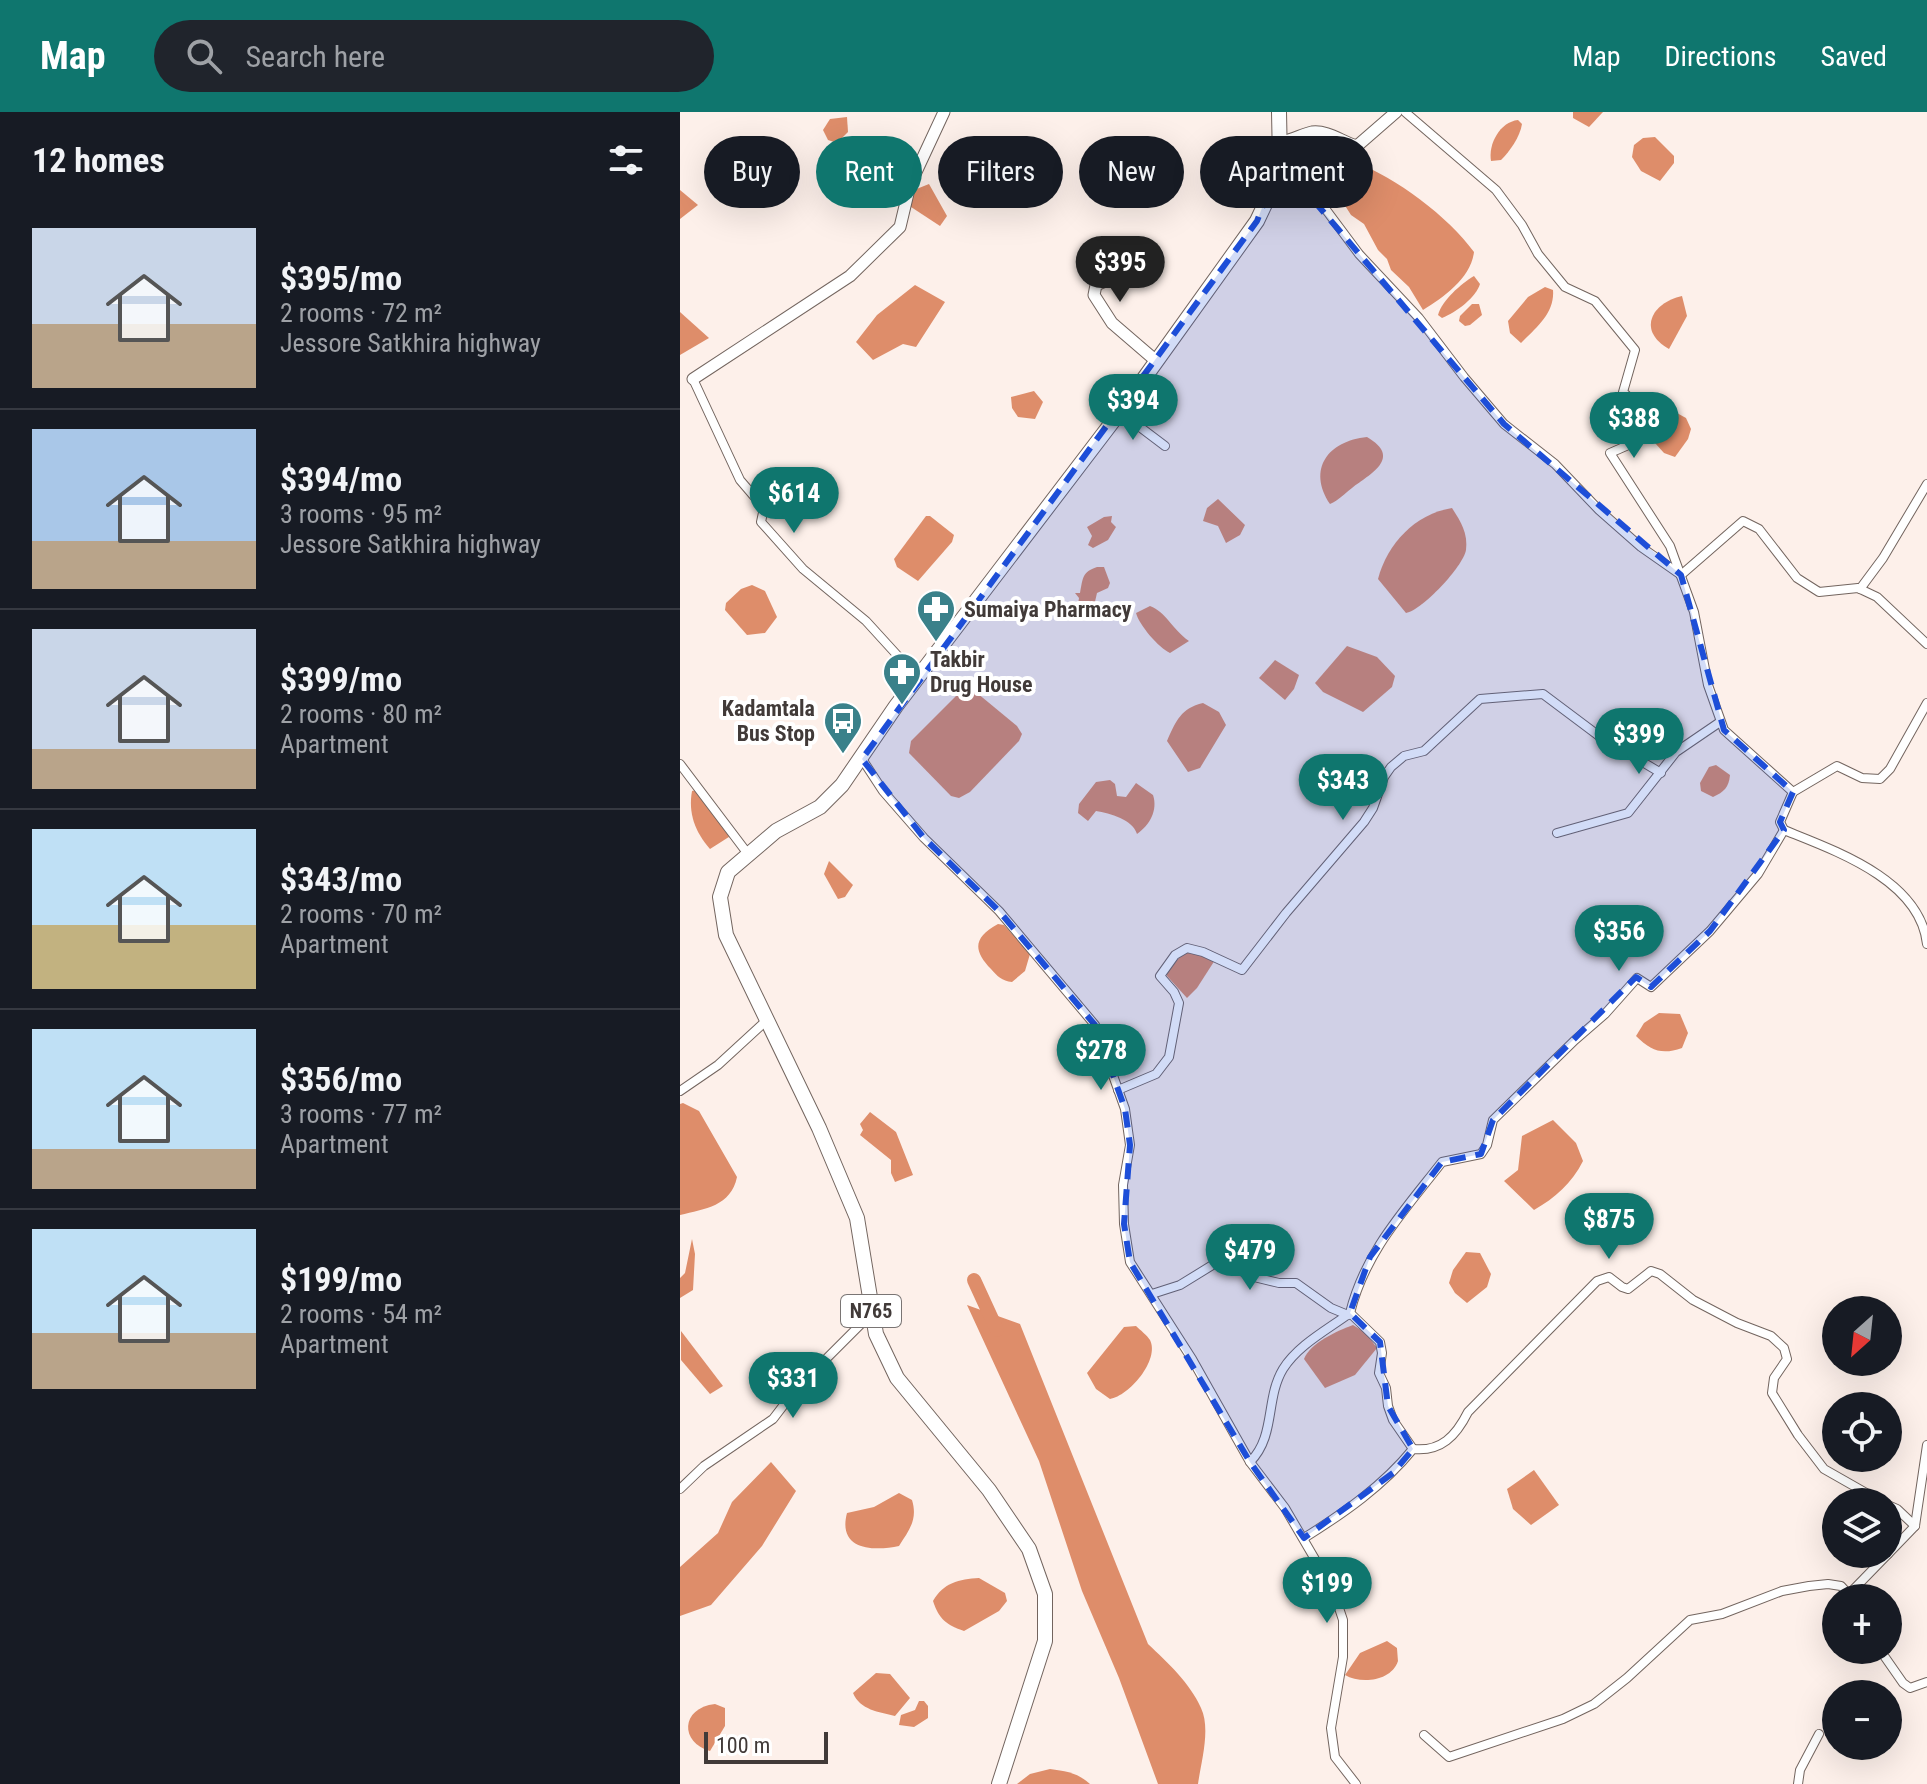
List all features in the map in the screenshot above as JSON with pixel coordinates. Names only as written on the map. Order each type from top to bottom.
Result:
[{"type":"highway","name":"N765","points":[[1279,112],[1280,136]]},
{"type":"highway","name":"N765","points":[[999,1784],[1045,1641],[1045,1594],[1029,1549],[989,1490],[897,1378],[876,1334],[857,1218],[819,1128],[726,935],[721,905],[728,872],[776,831],[820,807],[842,785],[918,678],[1120,412],[1257,221],[1263,208]]},
{"type":"street","points":[[918,678],[866,621],[803,569],[761,522],[764,508],[740,480],[693,379],[850,276],[900,227],[910,185],[944,112]]},
{"type":"street","points":[[1368,136],[1396,112]]},
{"type":"street","points":[[1405,112],[1496,190],[1522,225],[1538,254],[1565,287],[1595,301],[1635,350],[1623,392],[1639,407],[1646,427],[1633,443],[1610,453],[1670,546],[1694,612],[1708,685],[1724,730],[1793,792]]},
{"type":"street","points":[[1306,136],[1314,132],[1334,136]]},
{"type":"street","points":[[1325,208],[1359,254],[1419,318],[1504,424],[1555,464],[1599,510],[1641,547],[1681,575]]},
{"type":"street","points":[[1134,253],[1129,264],[1117,276],[1096,285],[1094,295],[1112,323],[1155,360]]},
{"type":"street","points":[[1120,412],[1165,446]]},
{"type":"street","points":[[1860,589],[1883,558],[1927,484]]},
{"type":"street","points":[[1681,575],[1743,521],[1759,529],[1797,578],[1819,592],[1860,589],[1877,597],[1927,644]]},
{"type":"street","points":[[1118,1090],[1156,1074],[1169,1057],[1179,1003],[1160,976],[1175,955],[1187,948],[1242,970],[1364,822],[1391,767],[1404,756],[1424,751],[1480,699],[1543,694],[1599,736],[1661,773]]},
{"type":"street","points":[[1927,703],[1890,769],[1880,779],[1862,778],[1837,766],[1793,792],[1780,822],[1784,830],[1842,854],[1880,877],[1918,911],[1926,931],[1927,944]]},
{"type":"street","points":[[1557,833],[1628,813],[1676,752],[1720,722]]},
{"type":"street","points":[[862,759],[883,791],[924,838],[999,911],[1095,1025],[1125,1109],[1130,1145],[1123,1185],[1124,1224],[1130,1262],[1192,1359],[1250,1462],[1285,1508],[1333,1590],[1343,1620],[1343,1657],[1331,1728],[1335,1757],[1356,1784]]},
{"type":"street","points":[[680,764],[748,854]]},
{"type":"street","points":[[1250,1462],[1259,1454],[1265,1441],[1277,1383],[1283,1370],[1298,1350],[1349,1314],[1356,1286],[1370,1257],[1442,1162],[1481,1154],[1487,1145],[1493,1120],[1605,1014],[1637,978],[1651,987],[1710,931],[1758,874],[1784,830]]},
{"type":"street","points":[[680,1091],[718,1065],[767,1020]]},
{"type":"street","points":[[1152,1294],[1180,1285],[1219,1261],[1250,1276],[1279,1283],[1296,1283],[1331,1308],[1349,1314],[1380,1342],[1379,1373],[1386,1388],[1388,1406],[1393,1420],[1413,1449]]},
{"type":"street","points":[[1413,1449],[1427,1450],[1446,1444],[1460,1428],[1468,1412],[1597,1281],[1609,1277],[1628,1289],[1651,1271],[1660,1274],[1693,1300],[1737,1323],[1771,1336],[1784,1348],[1787,1359],[1774,1378],[1772,1393],[1824,1469],[1857,1488]]},
{"type":"street","points":[[680,1489],[704,1466],[773,1419],[796,1389],[872,1313]]},
{"type":"street","points":[[1902,1539],[1915,1526],[1927,1445]]},
{"type":"street","points":[[1304,1538],[1336,1518],[1393,1473],[1413,1449]]},
{"type":"street","points":[[1902,1514],[1915,1526]]},
{"type":"street","points":[[1861,1584],[1875,1568]]},
{"type":"street","points":[[1424,1735],[1449,1757],[1563,1719],[1594,1704],[1690,1620],[1722,1614],[1782,1591],[1822,1585]]},
{"type":"street","points":[[1890,1664],[1910,1688],[1927,1682]]},
{"type":"street","points":[[1798,1784],[1800,1770],[1819,1734]]},
{"type":"highlighted area","points":[[1280,161],[1504,424],[1681,575],[1724,730],[1793,792],[1780,822],[1784,830],[1710,931],[1651,987],[1636,977],[1493,1120],[1481,1154],[1442,1162],[1370,1257],[1350,1313],[1380,1342],[1388,1406],[1413,1449],[1393,1473],[1304,1538],[1250,1462],[1130,1262],[1124,1224],[1130,1145],[1125,1109],[1095,1025],[999,911],[924,838],[862,759],[1257,221]]},
{"type":"shaded area","points":[[1573,112],[1603,112],[1589,127],[1573,118]]},
{"type":"shaded area","points":[[847,117],[848,132],[844,136],[826,136],[823,130],[830,119]]},
{"type":"shaded area","points":[[1518,120],[1522,124],[1514,144],[1501,160],[1491,161],[1491,148],[1497,135],[1506,125]]},
{"type":"shaded area","points":[[1655,137],[1674,156],[1674,163],[1660,181],[1641,171],[1632,157],[1634,145],[1643,138]]},
{"type":"shaded area","points":[[1373,170],[1436,212],[1474,252],[1472,261],[1448,293],[1423,310],[1409,287],[1391,270],[1364,224],[1347,208],[1373,208]]},
{"type":"shaded area","points":[[929,184],[938,200],[938,208],[942,208],[947,216],[940,226],[913,208],[922,208],[922,187]]},
{"type":"shaded area","points":[[680,190],[698,205],[680,219]]},
{"type":"shaded area","points":[[1474,276],[1480,284],[1470,299],[1442,318],[1438,315],[1448,298]]},
{"type":"shaded area","points":[[915,285],[945,302],[916,347],[903,344],[873,360],[856,342],[877,315]]},
{"type":"shaded area","points":[[1545,287],[1553,290],[1551,306],[1543,320],[1521,343],[1510,333],[1508,321],[1528,297]]},
{"type":"shaded area","points":[[1682,296],[1687,316],[1669,349],[1653,334],[1652,318],[1662,305]]},
{"type":"shaded area","points":[[1472,304],[1479,304],[1482,315],[1465,326],[1459,321],[1460,316]]},
{"type":"shaded area","points":[[680,312],[709,338],[680,355]]},
{"type":"shaded area","points":[[1034,391],[1043,402],[1035,419],[1018,417],[1012,408],[1011,397]]},
{"type":"shaded area","points":[[1675,412],[1686,418],[1691,429],[1675,457],[1664,453],[1655,443],[1660,425]]},
{"type":"shaded area","points":[[1367,437],[1382,452],[1380,465],[1330,504],[1321,479],[1325,459],[1342,444]]},
{"type":"shaded area","points":[[1218,499],[1245,525],[1240,535],[1226,543],[1218,526],[1203,521],[1207,508]]},
{"type":"shaded area","points":[[1452,508],[1465,533],[1466,550],[1463,557],[1450,577],[1431,596],[1406,613],[1378,579],[1382,566],[1404,533],[1426,517]]},
{"type":"shaded area","points":[[926,516],[954,535],[952,542],[918,581],[897,567],[894,559]]},
{"type":"shaded area","points":[[1112,516],[1111,522],[1116,527],[1108,540],[1093,548],[1088,545],[1092,536],[1087,527]]},
{"type":"shaded area","points":[[1104,567],[1110,583],[1108,588],[1097,593],[1094,606],[1088,611],[1078,604],[1079,598],[1075,593],[1080,593],[1086,573]]},
{"type":"shaded area","points":[[752,585],[765,591],[777,617],[765,633],[747,635],[725,610],[726,603],[741,589]]},
{"type":"shaded area","points":[[1150,606],[1189,641],[1170,653],[1160,646],[1145,630],[1136,613]]},
{"type":"shaded area","points":[[1347,646],[1377,657],[1395,676],[1392,687],[1363,712],[1323,692],[1315,683]]},
{"type":"shaded area","points":[[1275,660],[1299,675],[1294,689],[1285,700],[1259,678]]},
{"type":"shaded area","points":[[965,687],[971,688],[1017,726],[1022,734],[1019,741],[970,792],[959,798],[951,796],[909,753],[911,741]]},
{"type":"shaded area","points":[[1203,703],[1219,712],[1226,725],[1200,768],[1188,772],[1167,741],[1184,712]]},
{"type":"shaded area","points":[[1716,765],[1730,775],[1725,789],[1713,797],[1701,791],[1700,783],[1709,767]]},
{"type":"shaded area","points":[[1110,780],[1115,784],[1117,796],[1126,797],[1136,783],[1153,795],[1152,817],[1137,834],[1131,825],[1114,815],[1096,811],[1088,821],[1078,813],[1079,804],[1096,782]]},
{"type":"shaded area","points":[[696,790],[732,835],[710,849],[700,836],[692,815],[692,791]]},
{"type":"shaded area","points":[[829,861],[853,885],[845,897],[838,899],[824,874]]},
{"type":"shaded area","points":[[998,924],[1004,925],[1030,954],[1025,971],[1012,982],[995,974],[979,950],[980,939]]},
{"type":"shaded area","points":[[1199,952],[1215,960],[1187,998],[1167,976],[1167,971],[1184,953]]},
{"type":"shaded area","points":[[1659,1013],[1680,1014],[1688,1033],[1682,1048],[1657,1050],[1636,1036],[1644,1023]]},
{"type":"shaded area","points":[[680,1104],[699,1111],[737,1177],[729,1194],[716,1205],[680,1215]]},
{"type":"shaded area","points":[[870,1112],[896,1132],[913,1175],[895,1182],[891,1160],[860,1135],[863,1130],[860,1124]]},
{"type":"shaded area","points":[[1553,1120],[1576,1143],[1583,1161],[1562,1189],[1534,1210],[1504,1181],[1518,1170],[1522,1136]]},
{"type":"shaded area","points":[[692,1239],[695,1254],[693,1290],[680,1298],[680,1278],[685,1273]]},
{"type":"shaded area","points":[[1466,1252],[1480,1253],[1491,1274],[1487,1287],[1467,1303],[1449,1283],[1453,1270]]},
{"type":"shaded area","points":[[967,1305],[1020,1324],[1148,1644],[1185,1682],[1201,1708],[1205,1735],[1198,1784],[1158,1784],[1119,1678],[1082,1591],[1039,1461]]},
{"type":"shaded area","points":[[1353,1325],[1366,1333],[1377,1348],[1355,1375],[1325,1388],[1304,1359],[1318,1343]]},
{"type":"shaded area","points":[[1136,1326],[1150,1340],[1151,1357],[1134,1384],[1110,1399],[1096,1389],[1087,1373],[1124,1327]]},
{"type":"shaded area","points":[[681,1331],[723,1386],[710,1394],[681,1360]]},
{"type":"shaded area","points":[[771,1462],[796,1491],[762,1546],[711,1605],[680,1616],[680,1567],[718,1533],[732,1502]]},
{"type":"shaded area","points":[[1534,1470],[1559,1505],[1531,1525],[1513,1509],[1507,1489]]},
{"type":"shaded area","points":[[899,1493],[912,1500],[914,1513],[912,1524],[899,1546],[869,1548],[853,1541],[845,1526],[847,1513],[874,1507]]},
{"type":"shaded area","points":[[979,1578],[1005,1593],[1007,1601],[999,1611],[964,1631],[948,1624],[935,1607],[933,1601],[937,1595],[952,1583]]},
{"type":"shaded area","points":[[1387,1641],[1397,1648],[1398,1660],[1389,1673],[1367,1680],[1345,1675],[1360,1653]]},
{"type":"shaded area","points":[[876,1673],[890,1674],[910,1698],[895,1716],[865,1707],[853,1693]]},
{"type":"shaded area","points":[[919,1701],[924,1701],[928,1706],[928,1718],[914,1727],[899,1725],[901,1715],[915,1710]]},
{"type":"shaded area","points":[[715,1704],[725,1708],[725,1726],[710,1751],[693,1741],[688,1726],[695,1712]]},
{"type":"shaded area","points":[[1050,1769],[1072,1773],[1090,1784],[1017,1784],[1030,1774]]},
{"type":"waterway","points":[[974,1280],[997,1330]]},
{"type":"place","name":"Sumaiya Pharmacy","points":[[936,643]]},
{"type":"place","name":"Takbir Drug House","points":[[902,706]]},
{"type":"place","name":"Kadamtala Bus Stop","points":[[843,755]]}]
